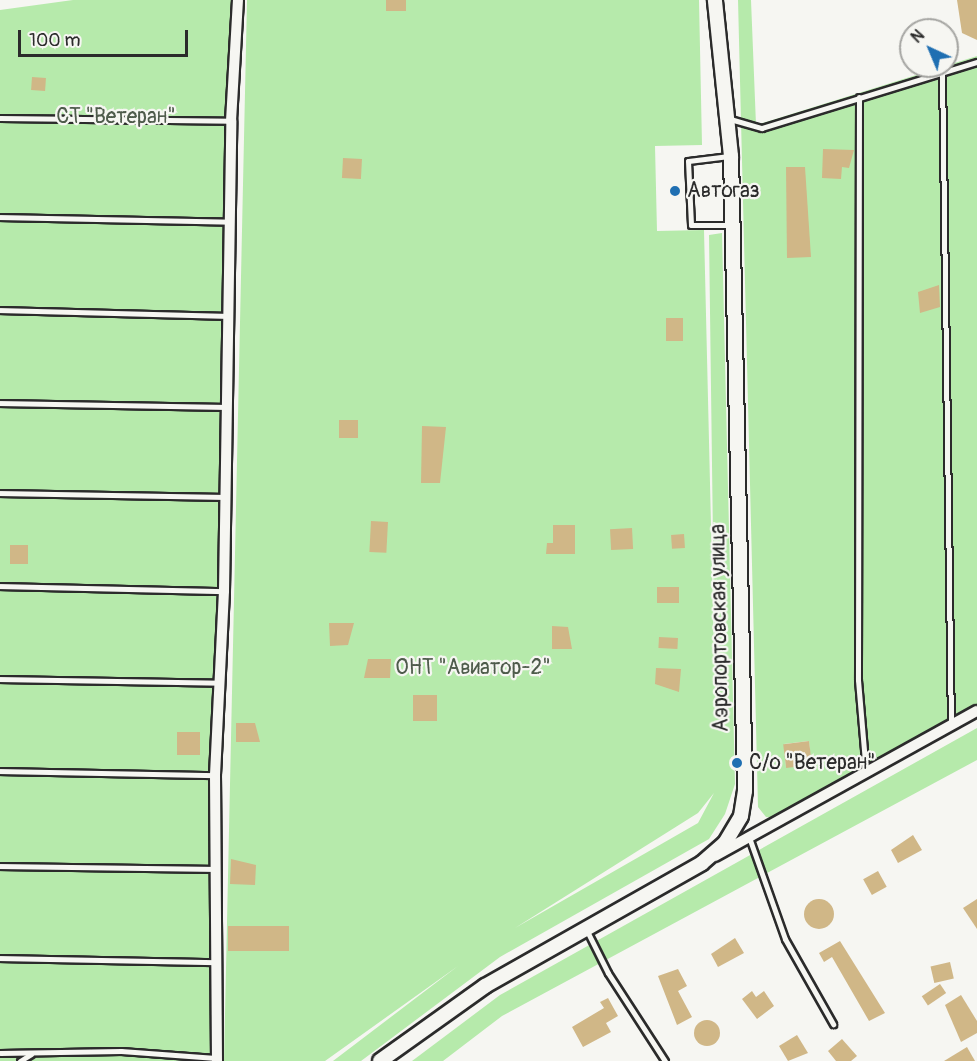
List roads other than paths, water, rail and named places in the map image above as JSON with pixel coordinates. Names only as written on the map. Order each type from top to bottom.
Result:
[{"type":"street","points":[[217,1059],[215,962],[218,869],[214,775],[224,591],[231,121],[238,0]]},
{"type":"street","name":"Аэропортовская улица","points":[[380,1061],[485,986],[585,927],[702,863],[732,833],[745,791],[731,156],[729,118],[715,0]]},
{"type":"street","points":[[702,863],[750,840],[977,711]]},
{"type":"lane","points":[[959,66],[977,62]]},
{"type":"lane","points":[[729,118],[762,129],[915,78]]},
{"type":"lane","points":[[942,78],[951,727]]},
{"type":"lane","points":[[859,97],[858,680],[866,775]]},
{"type":"lane","points":[[0,118],[231,121]]},
{"type":"lane","points":[[731,156],[688,160],[691,225],[733,225]]},
{"type":"lane","points":[[0,217],[230,222]]},
{"type":"lane","points":[[0,310],[228,316]]},
{"type":"lane","points":[[0,403],[225,407]]},
{"type":"lane","points":[[0,493],[224,497]]},
{"type":"lane","points":[[0,586],[224,591]]},
{"type":"lane","points":[[0,679],[219,683]]},
{"type":"lane","points":[[0,771],[214,775]]},
{"type":"lane","points":[[750,840],[785,939],[833,1024]]},
{"type":"lane","points":[[0,866],[218,869]]},
{"type":"lane","points":[[585,927],[608,973],[665,1061]]},
{"type":"lane","points":[[0,958],[215,962]]},
{"type":"lane","points":[[0,1053],[121,1051],[217,1059]]},
{"type":"lane","points":[[20,1061],[31,1054]]},
{"type":"place","name":"Автогаз","points":[[675,191]]},
{"type":"place","name":"С/о \"Ветеран\"","points":[[737,763]]},
{"type":"park label","name":"СТ \"Ветеран\"","points":[[116,117]]},
{"type":"park label","name":"ОНТ \"Авиатор-2\"","points":[[473,668]]}]
